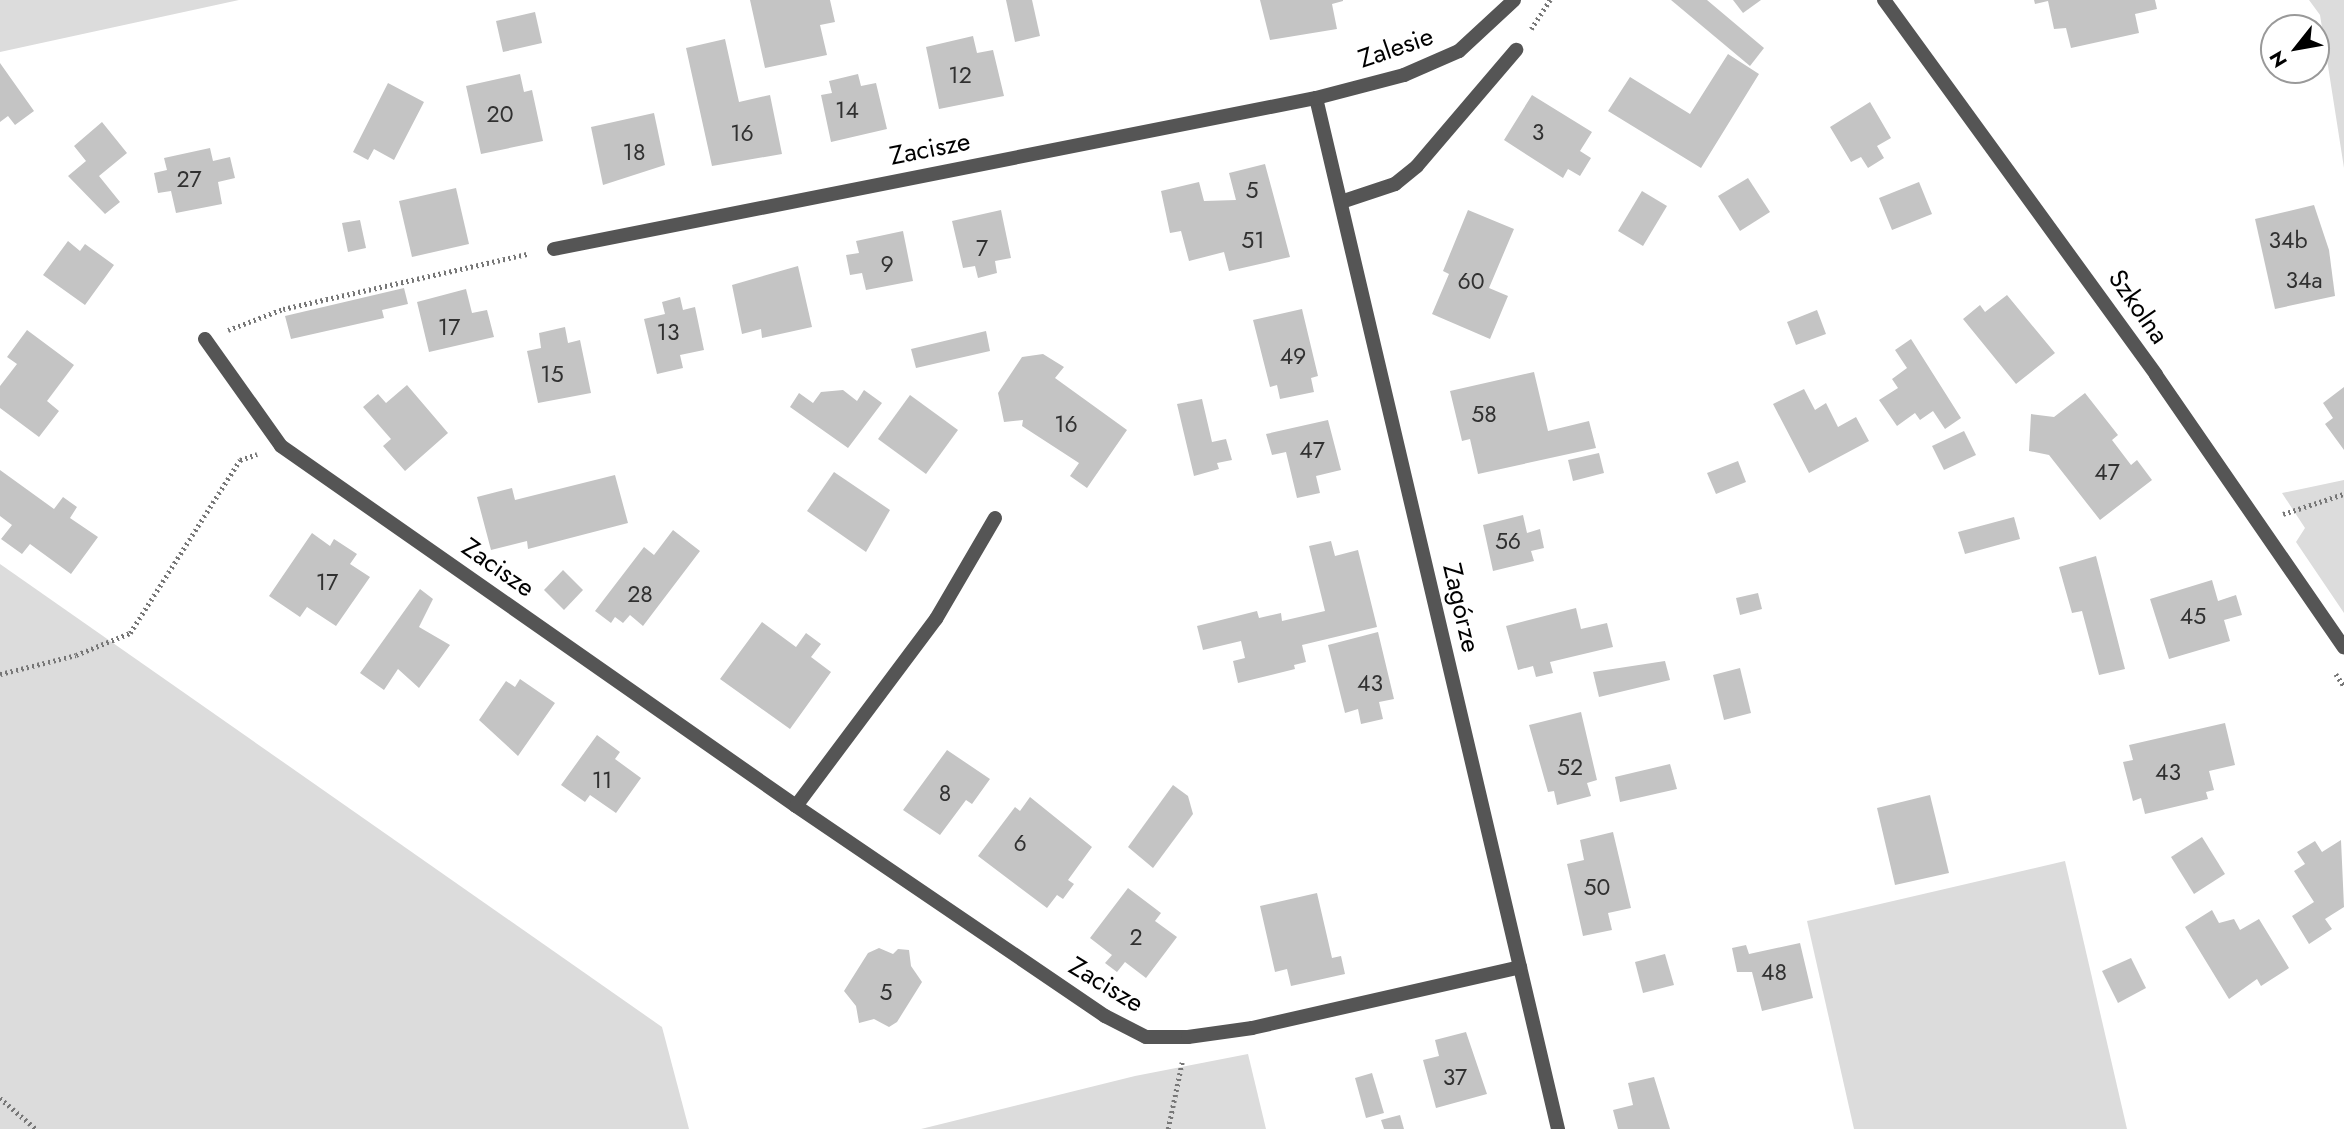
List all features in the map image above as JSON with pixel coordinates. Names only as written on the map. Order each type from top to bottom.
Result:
[{"type":"street","name":"Zalesie","points":[[1316,98],[1404,75],[1460,51],[1514,0]]},
{"type":"street","name":"Szkolna","points":[[1884,0],[2262,528],[2344,648]]},
{"type":"street","points":[[1341,202],[1395,184],[1417,166],[1516,50]]},
{"type":"street","name":"Zagórze","points":[[1316,98],[1558,1129]]},
{"type":"street","name":"Zacisze","points":[[554,249],[1316,98]]},
{"type":"street","name":"Zacisze","points":[[205,339],[281,446],[796,806],[1105,1016],[1146,1037],[1188,1037],[1252,1028],[1520,967]]},
{"type":"street","points":[[796,806],[936,620],[995,518]]},
{"type":"path","points":[[1516,50],[1550,0]]},
{"type":"path","points":[[205,339],[283,309],[554,249]]},
{"type":"path","points":[[0,674],[76,655],[131,633],[240,460],[281,446]]},
{"type":"path","points":[[2262,528],[2292,507],[2344,494]]},
{"type":"path","points":[[1168,1129],[1188,1037]]},
{"type":"path","points":[[0,1098],[36,1129]]},
{"type":"shaded area","points":[[0,0],[239,0],[0,52]]},
{"type":"shaded area","points":[[2309,0],[2344,0],[2344,168],[2330,79],[2330,14],[2319,14]]},
{"type":"shaded area","points":[[2344,480],[2344,613],[2296,542],[2305,528],[2282,493]]},
{"type":"shaded area","points":[[0,564],[662,1027],[689,1129],[0,1129]]},
{"type":"shaded area","points":[[2065,861],[2127,1129],[1854,1129],[1807,921]]},
{"type":"shaded area","points":[[1248,1054],[1266,1129],[921,1129],[1135,1076]]},
{"type":"building","points":[[750,0],[830,0],[835,22],[820,25],[827,55],[765,68]]},
{"type":"building","points":[[1006,0],[1032,0],[1040,36],[1015,42]]},
{"type":"building","points":[[1260,0],[1343,1],[1332,4],[1337,29],[1270,40]]},
{"type":"building","points":[[1671,0],[1707,0],[1764,48],[1750,66]]},
{"type":"building","points":[[1733,0],[1761,0],[1743,13]]},
{"type":"building","points":[[2034,0],[2155,0],[2157,9],[2135,14],[2139,33],[2071,48],[2066,28],[2054,29],[2048,1],[2035,4]]},
{"type":"building","points":[[535,12],[542,43],[503,52],[496,21]]},
{"type":"building","points":[[973,36],[977,53],[993,50],[1004,96],[939,109],[926,47]]},
{"type":"building","points":[[725,39],[739,102],[770,95],[782,154],[712,166],[686,48]]},
{"type":"building","points":[[1728,54],[1759,74],[1701,168],[1608,111],[1630,77],[1690,114]]},
{"type":"building","points":[[0,63],[34,111],[15,125],[8,116],[0,122]]},
{"type":"building","points":[[520,74],[524,92],[532,90],[543,141],[481,154],[466,86]]},
{"type":"building","points":[[858,74],[861,86],[876,83],[887,129],[831,142],[821,95],[832,93],[829,81]]},
{"type":"building","points":[[388,83],[424,102],[394,160],[374,149],[368,160],[353,152]]},
{"type":"building","points":[[1532,95],[1592,132],[1580,151],[1591,158],[1580,176],[1568,169],[1563,178],[1504,140]]},
{"type":"building","points":[[1870,102],[1891,138],[1877,146],[1884,158],[1868,168],[1861,157],[1851,162],[1830,127]]},
{"type":"building","points":[[654,113],[665,165],[603,185],[591,127]]},
{"type":"building","points":[[102,122],[127,153],[99,176],[120,202],[105,214],[68,176],[86,161],[74,146]]},
{"type":"building","points":[[210,148],[213,161],[230,157],[235,178],[218,182],[222,204],[176,213],[171,191],[158,193],[154,173],[167,170],[164,158]]},
{"type":"building","points":[[1265,164],[1290,257],[1229,271],[1224,252],[1189,261],[1181,231],[1170,233],[1161,191],[1199,182],[1204,201],[1236,200],[1229,173]]},
{"type":"building","points":[[1748,178],[1770,212],[1740,231],[1718,196]]},
{"type":"building","points":[[1919,182],[1932,214],[1892,230],[1879,198]]},
{"type":"building","points":[[456,188],[469,244],[412,257],[399,201]]},
{"type":"building","points":[[1642,191],[1667,206],[1643,246],[1618,231]]},
{"type":"building","points":[[2314,205],[2329,250],[2335,296],[2275,309],[2255,219]]},
{"type":"building","points":[[1001,210],[1011,258],[995,261],[997,273],[978,278],[975,266],[963,268],[952,221]]},
{"type":"building","points":[[1468,210],[1514,229],[1489,288],[1508,296],[1490,339],[1432,314],[1449,274],[1443,271]]},
{"type":"building","points":[[360,220],[366,248],[348,252],[342,223]]},
{"type":"building","points":[[903,231],[913,281],[866,290],[862,273],[850,275],[846,255],[859,253],[856,241]]},
{"type":"building","points":[[68,241],[80,251],[85,244],[114,265],[85,305],[43,275]]},
{"type":"building","points":[[798,266],[812,327],[762,338],[761,329],[742,334],[732,285]]},
{"type":"building","points":[[404,288],[408,304],[382,310],[384,318],[291,339],[285,316]]},
{"type":"building","points":[[466,289],[472,313],[487,310],[494,337],[429,352],[417,302]]},
{"type":"building","points":[[2007,295],[2055,353],[2016,384],[1963,319],[1980,305],[1985,312]]},
{"type":"building","points":[[680,297],[683,310],[695,307],[704,350],[680,355],[683,368],[657,374],[644,319],[665,314],[662,302]]},
{"type":"building","points":[[1302,309],[1318,376],[1311,378],[1314,392],[1280,399],[1277,385],[1270,387],[1253,320]]},
{"type":"building","points":[[1817,310],[1826,334],[1796,345],[1787,322]]},
{"type":"building","points":[[565,327],[568,343],[580,340],[591,393],[538,403],[527,351],[541,348],[539,333]]},
{"type":"building","points":[[27,330],[74,365],[47,401],[59,411],[39,437],[0,408],[0,386],[17,364],[7,357]]},
{"type":"building","points":[[986,331],[990,351],[916,368],[911,349]]},
{"type":"building","points":[[1911,339],[1961,418],[1945,429],[1933,411],[1920,420],[1915,413],[1897,426],[1879,400],[1898,388],[1892,379],[1907,368],[1895,350]]},
{"type":"building","points":[[1043,354],[1064,367],[1055,378],[1127,430],[1087,488],[1070,476],[1079,463],[1022,426],[1023,420],[1004,422],[998,393],[1022,357]]},
{"type":"building","points":[[1534,372],[1548,431],[1589,421],[1596,448],[1478,474],[1470,439],[1462,441],[1450,391]]},
{"type":"building","points":[[407,385],[448,433],[405,471],[383,446],[391,439],[363,407],[378,394],[386,403]]},
{"type":"building","points":[[2344,387],[2344,450],[2325,424],[2333,418],[2323,403]]},
{"type":"building","points":[[1804,389],[1815,410],[1826,403],[1838,427],[1856,417],[1869,441],[1809,473],[1773,404]]},
{"type":"building","points":[[843,390],[857,401],[864,390],[882,403],[848,448],[790,407],[799,393],[813,403],[821,392]]},
{"type":"building","points":[[2085,393],[2118,435],[2112,440],[2131,465],[2137,460],[2152,480],[2100,520],[2049,455],[2029,451],[2031,414],[2054,417]]},
{"type":"building","points":[[910,395],[958,430],[926,474],[878,439]]},
{"type":"building","points":[[1202,399],[1212,442],[1226,439],[1232,460],[1217,463],[1219,469],[1194,476],[1177,404]]},
{"type":"building","points":[[1328,420],[1341,470],[1316,476],[1320,493],[1297,498],[1286,452],[1272,455],[1266,434]]},
{"type":"building","points":[[1964,431],[1976,455],[1944,470],[1932,446]]},
{"type":"building","points":[[1599,453],[1604,473],[1573,481],[1568,460]]},
{"type":"building","points":[[1738,461],[1746,482],[1716,494],[1707,473]]},
{"type":"building","points":[[0,470],[54,509],[63,497],[77,507],[70,518],[98,537],[71,574],[30,544],[22,554],[1,539],[12,525],[0,516]]},
{"type":"building","points":[[834,472],[890,510],[866,552],[807,511]]},
{"type":"building","points":[[615,475],[628,523],[528,549],[527,541],[491,550],[477,497],[512,488],[515,500]]},
{"type":"building","points":[[1523,515],[1527,533],[1540,529],[1544,548],[1531,551],[1534,561],[1493,571],[1483,525]]},
{"type":"building","points":[[2014,517],[2020,539],[1965,554],[1958,532]]},
{"type":"building","points":[[673,530],[700,551],[643,626],[630,615],[623,623],[615,617],[611,623],[595,611],[644,547],[654,555]]},
{"type":"building","points":[[312,533],[330,546],[334,539],[357,554],[350,564],[370,577],[336,626],[307,607],[300,617],[269,596]]},
{"type":"building","points":[[1331,541],[1335,556],[1358,550],[1377,627],[1302,645],[1306,662],[1294,665],[1295,669],[1238,683],[1233,661],[1245,658],[1241,641],[1203,650],[1197,626],[1257,611],[1259,618],[1281,613],[1282,621],[1325,611],[1309,546]]},
{"type":"building","points":[[2096,556],[2125,669],[2099,675],[2082,611],[2072,613],[2059,567]]},
{"type":"building","points":[[563,570],[583,590],[564,610],[544,590]]},
{"type":"building","points":[[2212,580],[2218,601],[2236,595],[2242,615],[2224,620],[2230,641],[2169,659],[2150,599]]},
{"type":"building","points":[[420,589],[433,599],[419,627],[450,645],[419,688],[398,669],[384,690],[360,673]]},
{"type":"building","points":[[1758,593],[1762,609],[1740,615],[1736,598]]},
{"type":"building","points":[[1576,608],[1581,629],[1607,623],[1613,647],[1550,662],[1553,673],[1536,677],[1533,666],[1518,670],[1506,626]]},
{"type":"building","points":[[762,622],[796,647],[806,633],[821,644],[811,657],[831,672],[790,729],[720,679]]},
{"type":"building","points":[[1378,632],[1394,699],[1379,702],[1383,719],[1361,724],[1358,709],[1345,713],[1328,645]]},
{"type":"building","points":[[1665,661],[1670,680],[1599,697],[1593,672]]},
{"type":"building","points":[[1740,668],[1751,713],[1724,720],[1713,675]]},
{"type":"building","points":[[520,679],[555,703],[518,756],[479,720],[506,681],[515,687]]},
{"type":"building","points":[[1581,712],[1597,780],[1587,783],[1591,796],[1557,805],[1554,791],[1548,792],[1529,725]]},
{"type":"building","points":[[2225,723],[2235,765],[2209,771],[2214,790],[2206,792],[2208,799],[2145,814],[2141,798],[2133,801],[2123,762],[2133,760],[2129,745]]},
{"type":"building","points":[[597,735],[620,752],[615,759],[641,778],[616,813],[590,795],[585,802],[561,785]]},
{"type":"building","points":[[947,750],[990,779],[972,804],[966,800],[940,835],[903,810]]},
{"type":"building","points":[[1670,764],[1677,789],[1620,802],[1615,777]]},
{"type":"building","points":[[1173,785],[1188,796],[1193,814],[1153,868],[1128,847]]},
{"type":"building","points":[[1930,795],[1949,873],[1895,885],[1877,808]]},
{"type":"building","points":[[1030,797],[1092,847],[1068,880],[1074,884],[1063,899],[1057,895],[1047,908],[978,856],[1015,807],[1020,811]]},
{"type":"building","points":[[1613,832],[1631,908],[1608,913],[1612,930],[1583,936],[1567,864],[1584,860],[1580,840]]},
{"type":"building","points":[[2202,837],[2225,874],[2194,894],[2171,857]]},
{"type":"building","points":[[2341,840],[2344,907],[2325,919],[2332,929],[2309,944],[2292,916],[2314,902],[2294,871],[2305,864],[2297,852],[2315,841],[2322,852]]},
{"type":"building","points":[[1128,888],[1161,913],[1155,921],[1177,937],[1146,978],[1125,962],[1117,972],[1105,963],[1112,955],[1090,938]]},
{"type":"building","points":[[1317,893],[1332,958],[1341,956],[1345,974],[1291,986],[1287,969],[1275,972],[1260,906]]},
{"type":"building","points":[[2212,910],[2219,923],[2234,919],[2240,930],[2259,919],[2289,968],[2261,986],[2257,979],[2229,999],[2185,927]]},
{"type":"building","points":[[1800,943],[1813,998],[1762,1011],[1752,972],[1737,972],[1732,948],[1746,945],[1749,954]]},
{"type":"building","points":[[879,948],[893,954],[898,949],[909,950],[911,966],[922,982],[897,1022],[889,1027],[874,1019],[859,1023],[856,1006],[844,991],[868,953]]},
{"type":"building","points":[[1665,954],[1674,985],[1643,993],[1635,962]]},
{"type":"building","points":[[2131,958],[2146,988],[2118,1003],[2102,971]]},
{"type":"building","points":[[1466,1032],[1487,1094],[1436,1108],[1423,1060],[1439,1056],[1435,1040]]},
{"type":"building","points":[[1372,1073],[1384,1113],[1366,1118],[1355,1078]]},
{"type":"building","points":[[1654,1077],[1670,1129],[1618,1129],[1613,1110],[1633,1105],[1628,1083]]},
{"type":"building","points":[[1400,1115],[1404,1129],[1384,1129],[1381,1120]]}]
